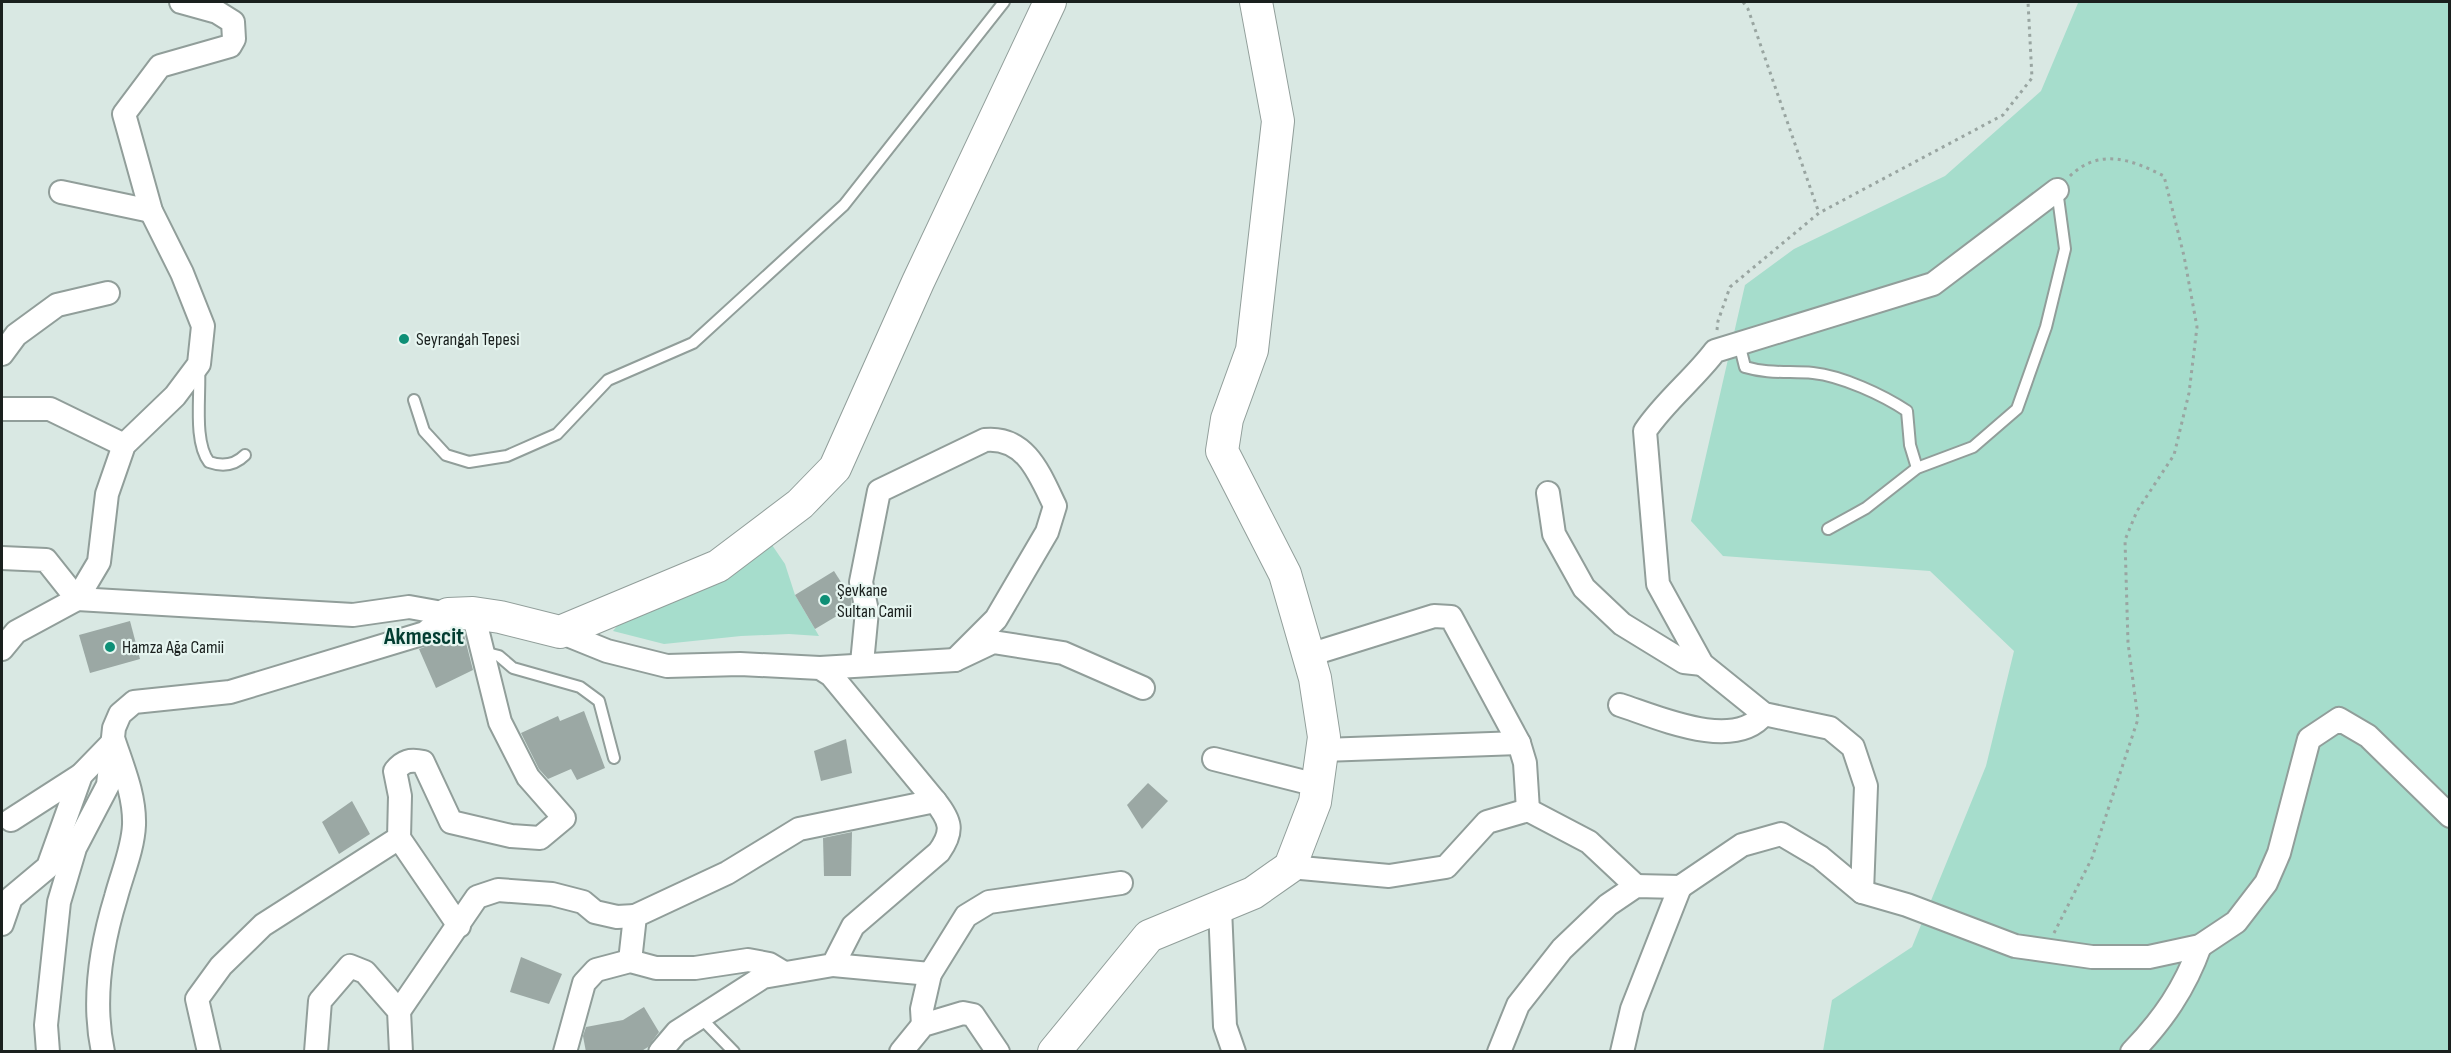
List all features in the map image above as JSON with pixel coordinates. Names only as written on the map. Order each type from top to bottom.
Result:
[{"type":"main road","points":[[461,614],[560,632],[718,566],[800,504],[835,468],[918,282],[1050,2]]},
{"type":"main road","points":[[1054,1052],[1149,936],[1253,893],[1290,867],[1314,802],[1324,736],[1309,655],[1285,574],[1222,451],[1227,419],[1252,350],[1278,121],[1256,2]]},
{"type":"street","points":[[2,650],[16,632],[77,599],[99,562],[107,494],[124,445],[175,396],[199,364],[203,326],[182,273],[151,211],[124,114],[159,66],[230,46],[234,39],[233,22],[217,12],[181,2]]},
{"type":"street","points":[[1862,892],[1866,786],[1853,747],[1830,728],[1764,714],[1702,664],[1658,584],[1644,431],[1656,414],[1695,377],[1715,351],[1933,284],[2056,190]]},
{"type":"street","points":[[61,192],[151,211]]},
{"type":"street","points":[[2,354],[16,335],[57,305],[108,293]]},
{"type":"street","points":[[2,409],[50,409],[124,445]]},
{"type":"street","points":[[862,663],[867,611],[861,582],[879,491],[984,440],[997,439],[1011,443],[1024,452],[1038,469],[1055,506],[1047,532],[996,619],[955,660]]},
{"type":"street","points":[[1548,493],[1554,534],[1584,588],[1622,624],[1684,662],[1702,664]]},
{"type":"street","points":[[2,558],[46,561],[77,599],[353,615],[409,607],[461,614]]},
{"type":"street","points":[[459,926],[399,838],[400,796],[395,771],[401,763],[412,760],[423,762],[451,822],[511,836],[540,838],[564,818],[528,777],[500,722],[483,652],[461,614]]},
{"type":"street","points":[[48,1052],[46,1025],[59,902],[75,848],[108,785],[114,728],[120,714],[134,702],[230,692],[425,633],[461,614]]},
{"type":"street","points":[[1309,655],[1434,616],[1451,617],[1519,743],[1526,763],[1528,810]]},
{"type":"street","points":[[560,632],[607,651],[667,666],[740,664],[820,668],[862,663],[955,660],[993,642],[1063,653],[1143,688]]},
{"type":"street","points":[[820,668],[831,675],[936,801],[945,813],[950,838],[939,852],[853,926],[833,965]]},
{"type":"street","points":[[1620,705],[1694,730],[1724,731],[1756,723],[1764,714]]},
{"type":"street","points":[[1622,1052],[1632,1009],[1680,887],[1742,844],[1780,834],[1820,857],[1862,892],[1907,905],[2015,946],[2092,957],[2149,957],[2200,946],[2236,922],[2266,883],[2279,853],[2309,739],[2339,719],[2368,736],[2450,816]]},
{"type":"street","points":[[11,820],[81,775],[114,741]]},
{"type":"street","points":[[103,1052],[98,1006],[101,963],[106,930],[134,826],[131,792],[114,741]]},
{"type":"street","points":[[1323,750],[1519,743]]},
{"type":"street","points":[[1214,759],[1317,785]]},
{"type":"street","points":[[2,924],[11,898],[48,867],[81,775]]},
{"type":"street","points":[[401,1052],[399,1011],[477,897],[498,890],[552,894],[583,902],[595,912],[617,917],[635,916],[727,873],[799,829],[936,801]]},
{"type":"street","points":[[1290,867],[1389,876],[1446,867],[1487,822],[1528,810],[1589,842],[1636,886]]},
{"type":"street","points":[[209,1052],[197,999],[221,966],[263,925],[399,838]]},
{"type":"street","points":[[923,1025],[922,1009],[930,974],[966,916],[989,902],[1121,883]]},
{"type":"street","points":[[1499,1052],[1518,1005],[1562,949],[1608,904],[1636,886],[1680,887]]},
{"type":"street","points":[[1220,908],[1225,1026],[1234,1052]]},
{"type":"street","points":[[630,961],[635,916]]},
{"type":"street","points":[[2132,1052],[2158,1026],[2176,1000],[2200,946]]},
{"type":"street","points":[[566,1052],[584,982],[596,970],[630,961],[656,968],[695,968],[748,960],[769,964],[784,973]]},
{"type":"street","points":[[660,1052],[677,1032],[763,976],[833,965],[930,974]]},
{"type":"street","points":[[316,1052],[320,1001],[350,966],[365,972],[399,1011]]},
{"type":"street","points":[[901,1052],[923,1025],[963,1013],[973,1015],[998,1052]]},
{"type":"lane","points":[[414,400],[424,431],[446,456],[469,462],[507,456],[557,434],[608,380],[693,343],[844,205],[1004,2]]},
{"type":"lane","points":[[1828,529],[1866,508],[1917,468],[1973,447],[2017,409],[2046,327],[2065,249],[2056,190]]},
{"type":"lane","points":[[1739,343],[1745,367],[1763,373],[1816,373],[1882,394],[1907,411],[1910,445],[1917,468]]},
{"type":"lane","points":[[199,364],[200,436],[205,456],[209,462],[223,465],[236,462],[245,455]]},
{"type":"lane","points":[[483,652],[499,656],[513,668],[580,687],[599,700],[614,758]]},
{"type":"lane","points":[[700,1017],[734,1052]]},
{"type":"path","points":[[1743,2],[1748,9],[1819,213]]},
{"type":"path","points":[[1715,351],[1718,321],[1730,287],[1819,213],[2003,115],[2032,78],[2028,2]]},
{"type":"path","points":[[2044,951],[2092,858],[2138,719],[2128,643],[2125,540],[2137,511],[2174,456],[2189,393],[2197,327],[2164,176],[2132,160],[2102,158],[2076,171],[2056,190]]},
{"type":"green space","points":[[2449,2],[2449,1051],[1823,1051],[1832,1000],[1912,947],[1986,766],[2014,651],[1930,571],[1723,556],[1691,521],[1745,285],[1794,249],[1945,176],[2041,91],[2078,3]]},
{"type":"green space","points":[[772,545],[785,564],[795,595],[819,636],[789,634],[741,636],[664,644],[613,631],[634,616],[697,590]]},
{"type":"building","name":"Şevkane Sultan Camii","points":[[834,571],[851,598],[852,607],[815,629],[795,595]]},
{"type":"building","name":"Hamza Ağa Camii","points":[[130,621],[140,659],[90,673],[79,635]]},
{"type":"building","points":[[463,631],[473,670],[436,688],[419,649],[433,644],[448,632]]},
{"type":"building","points":[[584,711],[605,768],[577,780],[571,769],[548,779],[539,769],[521,733],[558,716],[560,721]]},
{"type":"building","points":[[846,739],[852,773],[821,781],[814,751]]},
{"type":"building","points":[[1148,783],[1168,801],[1142,829],[1127,805]]},
{"type":"building","points":[[352,801],[370,834],[339,854],[322,822]]},
{"type":"building","points":[[852,832],[851,876],[824,876],[823,838]]},
{"type":"building","points":[[521,957],[562,974],[549,1004],[510,992]]},
{"type":"building","points":[[644,1007],[659,1032],[648,1047],[640,1052],[586,1052],[583,1036],[586,1027],[623,1020]]},
{"type":"place","name":"Seyrangah Tepesi","points":[[404,339]]},
{"type":"place","name":"Şevkane Sultan Camii","points":[[825,600]]},
{"type":"place","name":"Hamza Ağa Camii","points":[[110,647]]},
{"type":"district","name":"Akmescit","points":[[424,636]]}]
